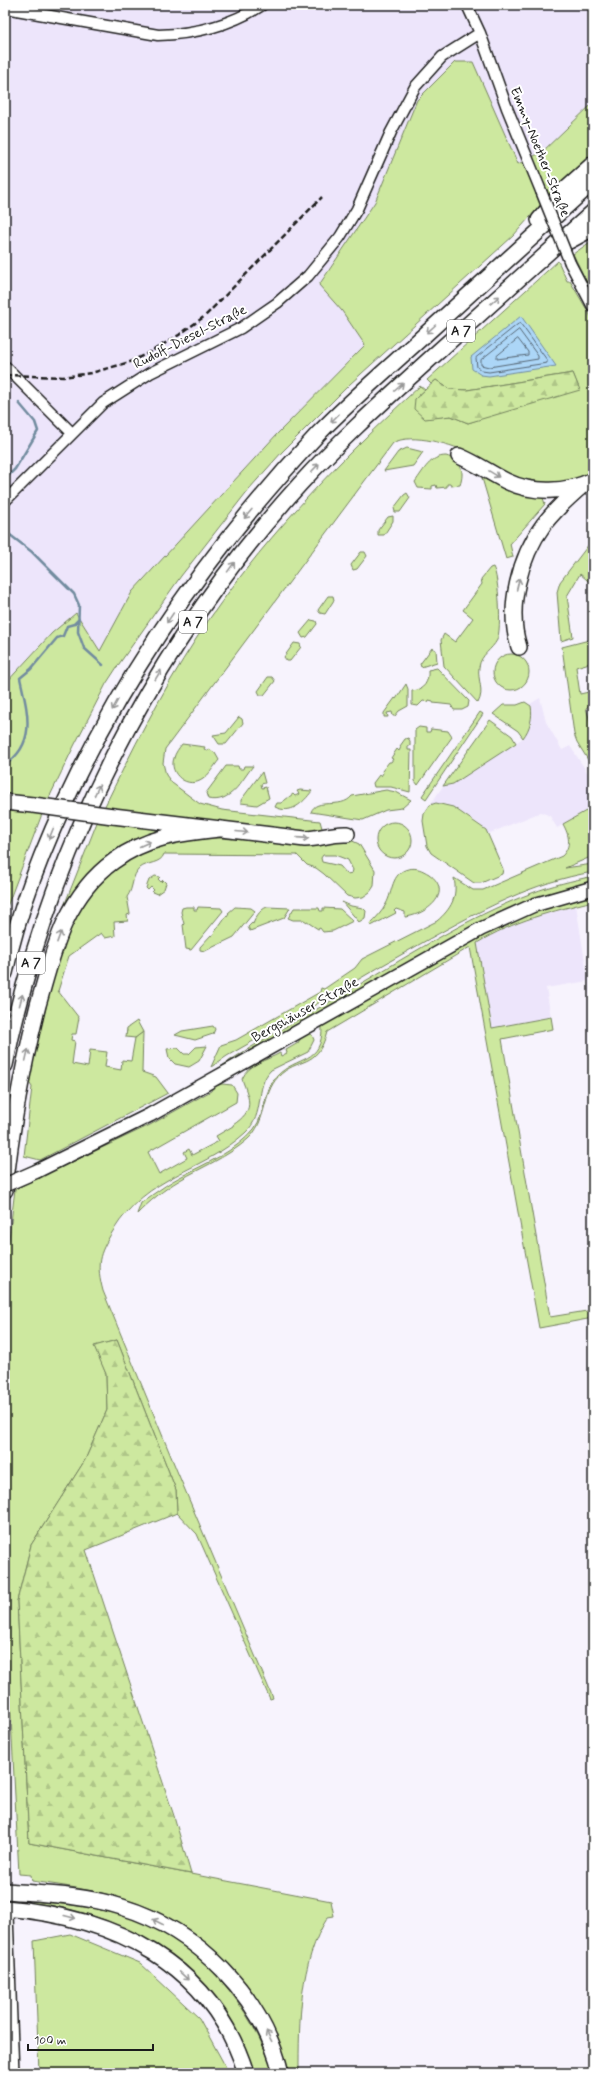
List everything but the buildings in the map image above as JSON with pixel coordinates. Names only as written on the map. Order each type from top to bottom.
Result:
[{"type":"highway","points":[[480,284],[565,189],[593,164]]},
{"type":"highway","name":"A 7","points":[[5,973],[11,948],[54,827],[95,740],[138,664],[192,584],[259,500],[320,433],[358,395],[593,182]]},
{"type":"highway","name":"A 7","points":[[5,1065],[37,944],[84,819],[130,724],[158,675],[187,630],[240,556],[316,467],[370,414],[593,212]]},
{"type":"highway","points":[[552,249],[593,228]]},
{"type":"highway","points":[[459,456],[505,481],[532,490],[560,490],[588,482]]},
{"type":"highway","points":[[519,647],[515,623],[516,593],[527,556],[550,517],[588,482]]},
{"type":"highway","points":[[5,802],[305,839],[318,838],[336,833],[347,834]]},
{"type":"highway","points":[[5,1190],[19,1093],[33,1026],[52,958],[70,912],[97,876],[113,861],[127,852],[148,842],[172,835],[219,829]]},
{"type":"highway","points":[[5,931],[32,886]]},
{"type":"highway","points":[[5,1891],[96,1900],[123,1907],[172,1929],[191,1942],[224,1971],[251,2004],[272,2042],[281,2073]]},
{"type":"highway","points":[[5,1908],[32,1910],[84,1921],[114,1931],[159,1955],[189,1980],[212,2007],[230,2036],[246,2073]]},
{"type":"highway","points":[[5,1914],[11,2073]]},
{"type":"main road","name":"Bergshäuser Straße","points":[[5,1186],[150,1115],[481,929],[534,905],[593,888]]},
{"type":"street","points":[[5,8],[158,35],[180,34],[226,24],[248,14],[262,5]]},
{"type":"street","name":"Emmy-Noether-Straße","points":[[466,5],[480,33],[507,108],[570,262],[593,307]]},
{"type":"street","name":"Rudolf-Diesel-Straße","points":[[5,501],[102,403],[150,372],[241,328],[277,304],[308,276],[340,237],[357,209],[391,132],[415,87],[442,57],[480,33]]},
{"type":"street","points":[[5,366],[72,433]]},
{"type":"shaded area","points":[[5,5],[593,5],[593,103],[542,152],[517,164],[473,62],[417,100],[375,202],[319,284],[342,311],[365,345],[277,434],[132,592],[100,651],[76,613],[52,633],[5,684]]},
{"type":"shaded area","points":[[540,698],[546,722],[562,750],[570,746],[593,781],[593,807],[557,828],[550,816],[541,812],[488,834],[479,824],[448,805],[436,803],[430,805],[443,786],[453,784],[523,738],[531,717],[530,704]]},
{"type":"shaded area","points":[[576,905],[588,981],[546,988],[551,1017],[492,1028],[477,943],[493,934],[541,914]]},
{"type":"green space","points":[[455,62],[473,62],[518,164],[542,152],[593,103],[593,157],[553,191],[513,236],[350,384],[282,452],[249,489],[181,576],[106,684],[47,802],[5,796],[5,684],[52,633],[76,613],[100,651],[132,592],[277,434],[365,345],[342,311],[319,285],[375,202],[417,100]]},
{"type":"green space","points":[[593,240],[593,295],[573,254]]},
{"type":"green space","points":[[558,261],[567,281],[570,281],[593,320],[593,474],[556,483],[548,484],[533,482],[517,477],[464,450],[455,447],[421,439],[401,440],[393,443],[165,749],[163,763],[166,775],[172,783],[200,804],[222,810],[320,821],[322,828],[317,833],[104,808],[136,743],[183,659],[245,570],[300,505],[329,474],[420,386],[425,390],[415,399],[425,418],[451,416],[468,423],[578,386],[573,373],[467,390],[449,389],[436,380],[431,384],[427,380]]},
{"type":"green space","points":[[573,373],[580,390],[468,423],[451,416],[425,419],[414,409],[415,399],[436,380],[449,389],[467,390]]},
{"type":"green space","points":[[407,448],[423,452],[413,466],[384,471],[398,452]]},
{"type":"green space","points":[[446,456],[455,460],[462,471],[460,485],[451,486],[450,484],[447,484],[447,487],[437,488],[436,485],[432,486],[432,489],[418,488],[415,482],[428,464],[436,458]]},
{"type":"green space","points":[[482,478],[521,495],[543,498],[545,504],[510,544],[513,557],[506,559]]},
{"type":"green space","points":[[407,493],[410,498],[400,512],[395,512],[394,508]]},
{"type":"green space","points":[[393,516],[393,521],[384,535],[378,535],[378,530],[388,517]]},
{"type":"green space","points":[[593,539],[593,585],[580,574],[567,596],[573,637],[561,641],[557,592],[560,582]]},
{"type":"green space","points":[[361,552],[365,552],[367,556],[357,569],[353,570],[351,565]]},
{"type":"green space","points":[[493,567],[498,592],[500,615],[499,634],[497,640],[484,655],[480,663],[479,672],[481,694],[478,703],[444,666],[441,640],[444,634],[455,642],[473,618],[463,610],[482,584],[481,579],[490,568]]},
{"type":"green space","points":[[328,596],[333,596],[334,600],[325,614],[320,613],[318,610]]},
{"type":"green space","points":[[311,620],[316,621],[317,624],[307,637],[303,638],[300,633]]},
{"type":"green space","points":[[593,639],[593,662],[576,667],[580,694],[593,691],[593,703],[586,708],[593,731],[593,768],[577,742],[574,734],[562,647]]},
{"type":"green space","points":[[294,643],[300,644],[301,647],[290,661],[287,661],[284,657]]},
{"type":"green space","points":[[432,648],[436,650],[437,662],[421,667],[420,664]]},
{"type":"green space","points":[[515,654],[524,659],[528,665],[528,679],[524,685],[515,690],[507,690],[498,685],[494,679],[493,668],[498,659],[504,655]]},
{"type":"green space","points":[[437,668],[469,701],[468,707],[462,710],[454,710],[451,705],[433,703],[433,701],[429,700],[428,702],[423,701],[418,706],[412,705],[412,691],[420,689],[425,685],[428,678],[428,670]]},
{"type":"green space","points":[[268,677],[272,677],[275,681],[264,695],[260,695],[258,691]]},
{"type":"green space","points":[[406,684],[408,689],[408,706],[399,711],[395,716],[393,716],[392,712],[387,713],[388,717],[384,717],[384,713]]},
{"type":"green space","points":[[525,702],[531,706],[532,714],[529,727],[523,738],[518,731],[493,714],[503,705],[517,705]]},
{"type":"green space","points":[[480,712],[483,714],[426,799],[422,796]]},
{"type":"green space","points":[[239,717],[242,719],[243,723],[226,744],[219,744],[213,735],[226,733]]},
{"type":"green space","points":[[490,720],[512,736],[516,743],[453,784],[443,786]]},
{"type":"green space","points":[[419,727],[426,728],[426,732],[430,732],[431,729],[448,731],[452,737],[418,785],[415,781],[415,730]]},
{"type":"green space","points":[[408,738],[410,741],[408,750],[411,750],[410,792],[391,787],[374,787],[373,783],[379,775],[381,776],[383,773],[382,771],[389,762],[391,762],[393,759],[391,758],[397,749],[399,751],[400,746],[405,739]]},
{"type":"green space","points":[[182,744],[205,747],[204,749],[208,751],[209,749],[215,753],[219,760],[203,779],[197,782],[191,783],[181,779],[174,770],[173,764],[175,756]]},
{"type":"green space","points":[[226,766],[238,766],[239,769],[243,769],[244,766],[253,766],[240,784],[229,795],[216,800],[208,799],[206,793]]},
{"type":"green space","points":[[262,772],[265,783],[261,784],[262,788],[266,787],[269,798],[257,805],[241,803],[241,800]]},
{"type":"green space","points":[[386,790],[396,792],[411,800],[402,808],[386,810],[363,820],[311,812],[318,805],[342,802],[352,796]]},
{"type":"green space","points":[[297,791],[312,791],[305,800],[291,809],[286,810],[275,807],[277,803],[281,803],[293,794],[295,796],[299,794]]},
{"type":"green space","points":[[436,803],[453,807],[486,830],[503,869],[502,874],[481,883],[474,883],[431,853],[427,846],[423,821],[424,814],[430,805]]},
{"type":"green space","points":[[593,807],[593,856],[565,868],[593,864],[593,872],[528,890],[508,898],[468,918],[378,968],[227,1056],[211,1067],[221,1045],[236,1040],[320,992],[321,988],[324,989],[355,968],[362,959],[437,921],[450,907],[454,897],[454,878],[473,890],[483,890],[562,856],[568,844],[567,832],[563,824]]},
{"type":"green space","points":[[5,808],[42,814],[5,912]]},
{"type":"green space","points":[[98,820],[163,829],[163,832],[62,911]]},
{"type":"green space","points":[[398,822],[407,827],[411,833],[411,847],[407,853],[398,858],[390,858],[381,853],[377,847],[376,836],[381,827],[387,823]]},
{"type":"green space","points":[[201,837],[268,841],[344,837],[359,844],[375,870],[374,886],[370,892],[363,897],[355,898],[347,896],[324,874],[316,868],[307,865],[297,855],[164,854],[160,860],[140,868],[135,875],[131,890],[127,897],[130,914],[127,915],[128,921],[114,922],[115,936],[105,938],[101,933],[69,956],[58,991],[79,1018],[76,1034],[72,1034],[71,1040],[75,1041],[72,1064],[88,1067],[90,1050],[107,1052],[105,1067],[121,1070],[122,1060],[131,1061],[135,1038],[143,1032],[142,1072],[156,1077],[168,1093],[40,1160],[24,1156],[32,1087],[28,1081],[52,982],[63,946],[79,908],[104,876],[142,850]],"holes":[[[323,855],[335,855],[348,860],[353,870],[352,873],[347,874],[340,866],[322,862],[321,858]]]},
{"type":"green space","points":[[414,868],[422,870],[436,881],[439,888],[435,902],[429,908],[421,912],[405,917],[405,912],[396,909],[394,911],[396,913],[371,926],[370,924],[386,904],[398,874]]},
{"type":"green space","points":[[155,876],[160,877],[158,879],[161,882],[163,880],[166,883],[164,889],[157,894],[152,892],[154,890],[151,887],[148,890],[146,888],[149,880]]},
{"type":"green space","points":[[593,876],[593,883],[548,894],[327,1008],[264,1044],[263,1043],[249,1051],[248,1049],[435,940],[483,914],[540,890]]},
{"type":"green space","points":[[593,892],[593,901],[548,913],[519,923],[491,935],[477,943],[492,1028],[551,1017],[553,1029],[502,1039],[550,1317],[593,1310],[593,1318],[539,1328],[470,947],[327,1032],[323,1044],[318,1052],[306,1061],[285,1071],[278,1077],[269,1091],[262,1116],[258,1125],[248,1139],[223,1156],[168,1188],[137,1214],[141,1203],[152,1195],[176,1179],[229,1151],[254,1129],[261,1116],[269,1088],[272,1082],[285,1069],[307,1058],[313,1053],[318,1047],[321,1038],[322,1026],[512,918]]},
{"type":"green space","points":[[342,902],[351,906],[363,908],[366,911],[365,918],[359,922]]},
{"type":"green space","points":[[194,907],[194,910],[197,910],[198,907],[221,908],[223,911],[191,950],[186,949],[184,924],[181,912],[182,908]]},
{"type":"green space","points":[[235,907],[251,908],[255,911],[234,937],[205,951],[200,950],[200,947],[211,935],[212,936],[226,916],[227,917],[229,914],[228,913]]},
{"type":"green space","points":[[267,907],[290,908],[284,918],[250,931],[248,927],[252,923],[253,924],[260,912]]},
{"type":"green space","points":[[294,908],[319,908],[320,911],[323,911],[323,908],[340,909],[353,921],[333,931],[323,932],[320,928],[318,929],[304,920],[293,920],[288,918]]},
{"type":"green space","points":[[137,1021],[143,1032],[135,1038],[126,1037],[127,1028]]},
{"type":"green space","points":[[213,1026],[215,1029],[213,1034],[195,1040],[175,1035],[182,1031]]},
{"type":"green space","points":[[309,1033],[312,1035],[314,1040],[308,1052],[271,1070],[266,1077],[261,1092],[256,1118],[245,1133],[211,1157],[159,1185],[142,1197],[127,1212],[113,1231],[101,1253],[99,1266],[103,1291],[273,1698],[270,1699],[197,1534],[177,1513],[176,1490],[117,1340],[95,1346],[106,1374],[107,1410],[85,1460],[31,1545],[17,1601],[29,1843],[331,1901],[334,1916],[328,1917],[318,1935],[311,1953],[306,1973],[299,2033],[299,2073],[288,2073],[280,2044],[267,2016],[250,1990],[230,1966],[208,1944],[182,1926],[155,1911],[127,1900],[92,1891],[32,1881],[31,1875],[19,1874],[8,1660],[5,1457],[5,1252],[9,1239],[15,1189],[150,1125],[211,1091],[213,1087],[222,1084],[232,1085],[237,1093],[236,1102],[148,1152],[159,1174],[187,1158],[184,1152],[189,1149],[192,1155],[219,1141],[216,1136],[233,1126],[245,1115],[248,1110],[249,1105],[247,1093],[242,1079],[249,1069],[258,1063],[280,1053],[281,1056],[287,1053],[286,1050],[298,1043],[302,1035]]},
{"type":"green space","points":[[207,1046],[199,1061],[189,1067],[175,1064],[169,1058],[167,1049],[178,1048],[184,1054],[189,1054],[196,1047]]},
{"type":"green space","points":[[248,1049],[236,1058],[237,1060],[213,1072],[229,1061]]},
{"type":"green space","points":[[117,1340],[176,1490],[177,1513],[86,1550],[174,1816],[191,1874],[29,1843],[17,1601],[31,1545],[85,1460],[107,1410],[106,1374],[94,1346]]},
{"type":"green space","points":[[32,1901],[58,1903],[121,1915],[158,1930],[181,1944],[202,1961],[221,1980],[237,2001],[252,2024],[274,2073],[255,2073],[240,2038],[220,2007],[196,1979],[169,1955],[138,1936],[105,1920],[69,1909],[32,1903]]},
{"type":"green space","points":[[70,1934],[140,1963],[199,2018],[229,2073],[39,2073],[34,1941]]},
{"type":"water","points":[[521,316],[556,366],[489,376],[481,375],[472,369],[471,357]]},
{"type":"waterway","points":[[5,479],[15,469],[38,431],[35,422],[19,403]]},
{"type":"waterway","points":[[5,531],[32,552],[74,594],[79,605],[78,632],[84,648],[103,665]]},
{"type":"waterway","points":[[5,765],[22,747],[28,725],[20,678],[31,669],[57,638],[63,636],[67,626],[74,624],[79,619]]},
{"type":"railway","points":[[5,375],[63,377],[91,373],[130,362],[152,351],[179,335],[205,316],[322,197]]}]
